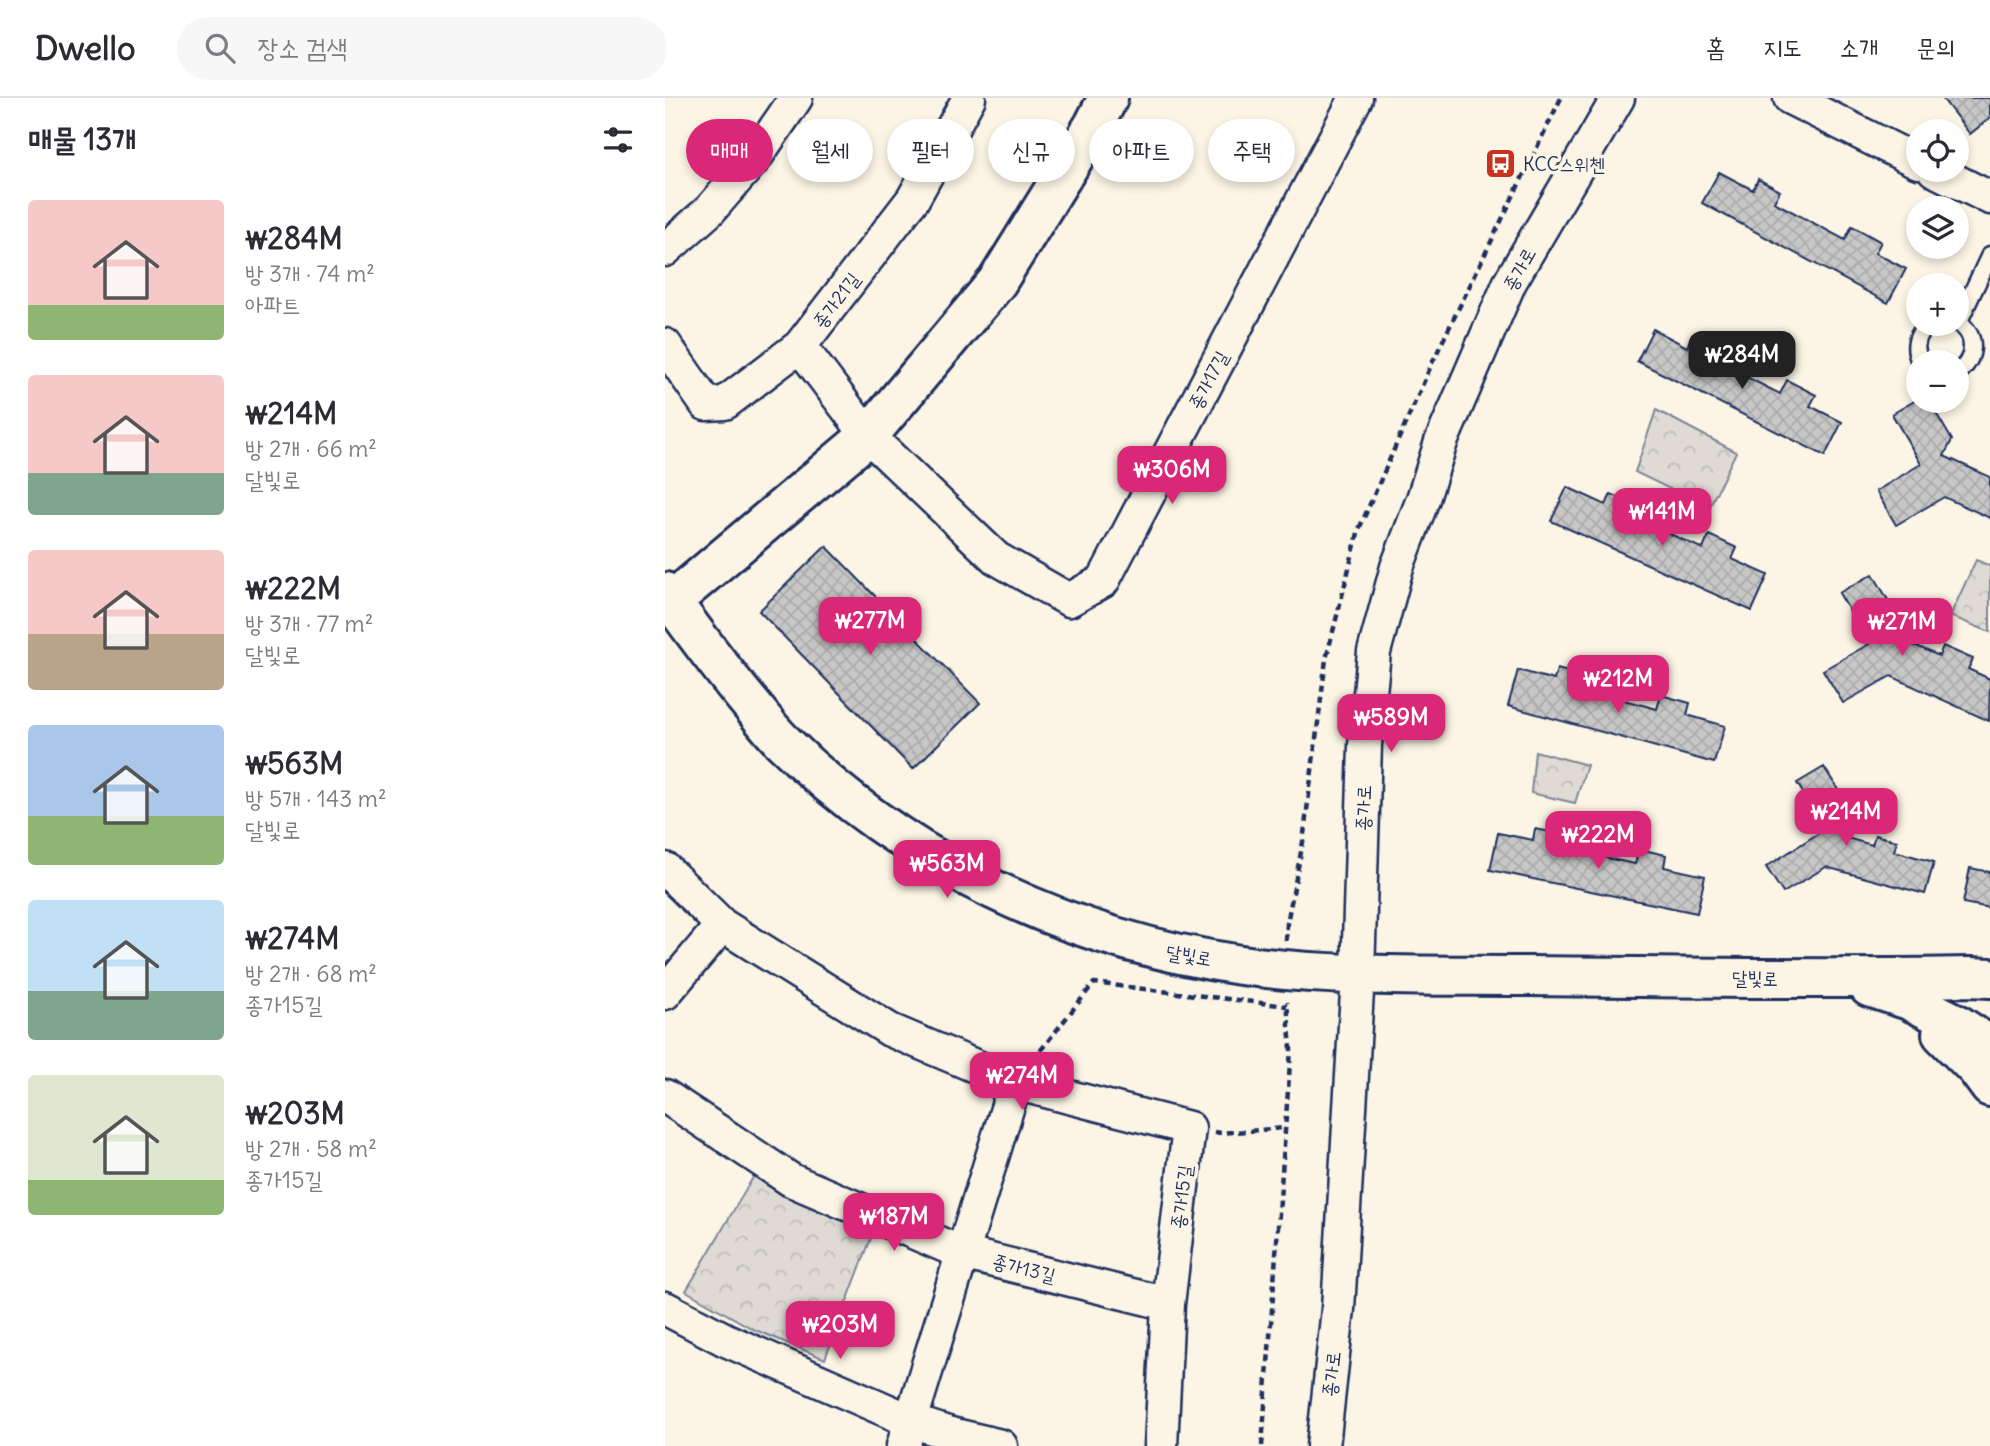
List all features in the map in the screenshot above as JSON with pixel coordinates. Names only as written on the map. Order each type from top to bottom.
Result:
[{"type":"main road","points":[[667,600],[868,436],[997,282],[1108,98]]},
{"type":"main road","name":"달빛로","points":[[667,600],[778,736],[841,794],[880,822],[967,877],[1021,903],[1072,923],[1159,950],[1243,965],[1358,975],[1990,978]]},
{"type":"main road","name":"달빛로","points":[[1843,979],[1909,1000],[1958,1024],[1990,1046]]},
{"type":"main road","points":[[1909,1000],[1976,1068],[1990,1087]]},
{"type":"street","points":[[665,250],[710,209],[746,169],[796,98]]},
{"type":"street","name":"종가21길","points":[[665,345],[706,404],[725,403],[800,346],[913,199],[969,98]]},
{"type":"street","name":"종가17길","points":[[868,436],[996,558],[1069,600],[1103,581],[1356,98]]},
{"type":"street","name":"종가로","points":[[1323,1446],[1338,1309],[1358,975],[1365,745],[1374,652],[1397,566],[1441,442],[1510,282],[1618,98]]},
{"type":"street","points":[[1790,98],[1906,156]]},
{"type":"street","points":[[1958,182],[1990,198]]},
{"type":"street","points":[[800,346],[868,436]]},
{"type":"street","points":[[665,869],[722,925],[890,1030],[1014,1083],[1189,1128]]},
{"type":"street","points":[[665,993],[722,925]]},
{"type":"street","points":[[907,1433],[1014,1083]]},
{"type":"street","name":"종가13길","points":[[665,1096],[791,1180],[962,1253],[1168,1304]]},
{"type":"street","name":"종가15길","points":[[1161,1446],[1168,1304],[1189,1128]]},
{"type":"street","points":[[665,1308],[907,1433],[951,1434],[1001,1446]]},
{"type":"lane","points":[[1969,298],[1990,255]]},
{"type":"lane","points":[[1969,333],[1973,352],[1969,361]]},
{"type":"path","points":[[1262,1446],[1291,1049],[1284,968],[1287,923],[1303,842],[1326,659],[1359,529],[1433,362],[1561,98]]},
{"type":"path","points":[[1014,1083],[1094,983],[1287,1006]]},
{"type":"path","points":[[1189,1128],[1221,1133],[1285,1128]]},
{"type":"green space","points":[[1656,410],[1736,452],[1709,508],[1635,472]]},
{"type":"green space","points":[[1976,560],[1990,566],[1990,632],[1950,616]]},
{"type":"green space","points":[[1535,751],[1587,765],[1575,803],[1531,793]]},
{"type":"green space","points":[[755,1174],[873,1233],[825,1359],[753,1329],[686,1291]]},
{"type":"building","points":[[1942,98],[1990,98],[1990,118],[1970,134],[1969,119],[1958,119]]},
{"type":"building","points":[[1719,172],[1753,190],[1758,179],[1780,191],[1774,202],[1845,240],[1852,226],[1881,242],[1875,253],[1906,269],[1888,303],[1702,203]]},
{"type":"building","points":[[1653,329],[1687,347],[1692,335],[1714,347],[1709,358],[1780,394],[1787,380],[1816,395],[1810,406],[1842,422],[1825,456],[1637,361]]},
{"type":"building","points":[[1906,406],[1906,413],[1936,413],[1952,440],[1944,456],[1990,477],[1990,518],[1944,497],[1896,525],[1876,491],[1921,464],[1892,414]]},
{"type":"building","points":[[1567,487],[1606,505],[1611,494],[1635,504],[1630,516],[1703,549],[1709,535],[1737,548],[1732,559],[1768,575],[1752,611],[1551,521]]},
{"type":"building","points":[[826,546],[980,703],[913,769],[759,611]]},
{"type":"building","points":[[1873,574],[1899,619],[1891,635],[1939,656],[1943,646],[1973,659],[1968,669],[1990,679],[1989,721],[1891,676],[1843,703],[1823,670],[1869,644],[1839,593]]},
{"type":"building","points":[[1557,669],[1583,676],[1580,688],[1657,709],[1661,695],[1690,703],[1687,715],[1725,726],[1714,763],[1508,706],[1518,670],[1554,680]]},
{"type":"building","points":[[1824,767],[1849,807],[1831,818],[1843,837],[1872,845],[1875,835],[1897,841],[1894,851],[1934,862],[1925,894],[1826,867],[1783,893],[1766,867],[1825,829],[1797,783]]},
{"type":"building","points":[[1535,829],[1567,835],[1564,849],[1635,864],[1639,849],[1666,855],[1664,867],[1705,876],[1697,913],[1490,870],[1498,833],[1533,840]]},
{"type":"building","points":[[1970,868],[1990,872],[1990,908],[1963,903]]},
{"type":"place","name":"KCC스위첸","points":[[1500,164]]}]
